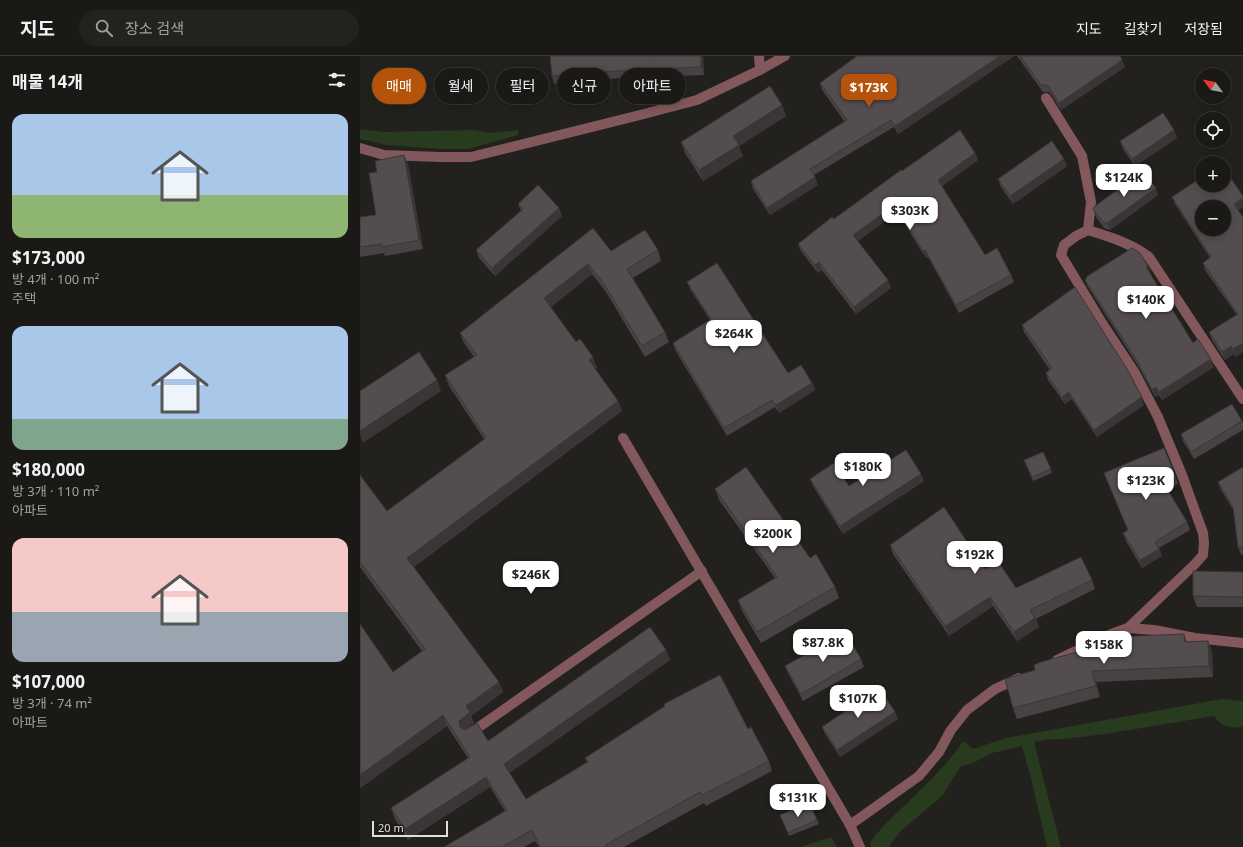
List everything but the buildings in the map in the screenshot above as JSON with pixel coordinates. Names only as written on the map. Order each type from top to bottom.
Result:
[{"type":"street","points":[[759,56],[760,70]]},
{"type":"street","points":[[360,148],[384,154],[471,157],[697,100],[760,70],[785,56]]},
{"type":"street","points":[[1046,98],[1082,156],[1091,202],[1088,230]]},
{"type":"street","points":[[1128,628],[1203,555],[1204,533],[1158,417],[1135,373],[1102,323],[1061,255],[1064,245],[1076,236],[1088,230],[1119,240],[1139,249],[1149,257],[1243,399]]},
{"type":"street","points":[[623,438],[850,825],[860,847]]},
{"type":"street","points":[[469,734],[702,571]]},
{"type":"street","points":[[1051,663],[1111,634],[1128,628],[1154,630],[1195,638],[1243,643]]},
{"type":"street","points":[[850,825],[919,776],[939,752],[951,730],[966,710],[995,689],[1031,673]]},
{"type":"green space","points":[[360,129],[384,132],[474,130],[491,133],[518,130],[518,135],[468,149],[440,149],[387,145],[360,139]]},
{"type":"green space","points":[[1222,699],[1243,701],[1243,726],[1234,728],[1223,725],[1214,716],[1105,734],[1034,742],[1061,847],[1047,847],[1022,746],[992,753],[975,762],[960,767],[943,795],[900,832],[890,845],[891,847],[871,847],[870,843],[880,830],[941,768],[963,741],[973,749],[1006,738]]},
{"type":"green space","points":[[831,837],[837,847],[801,847]]}]
